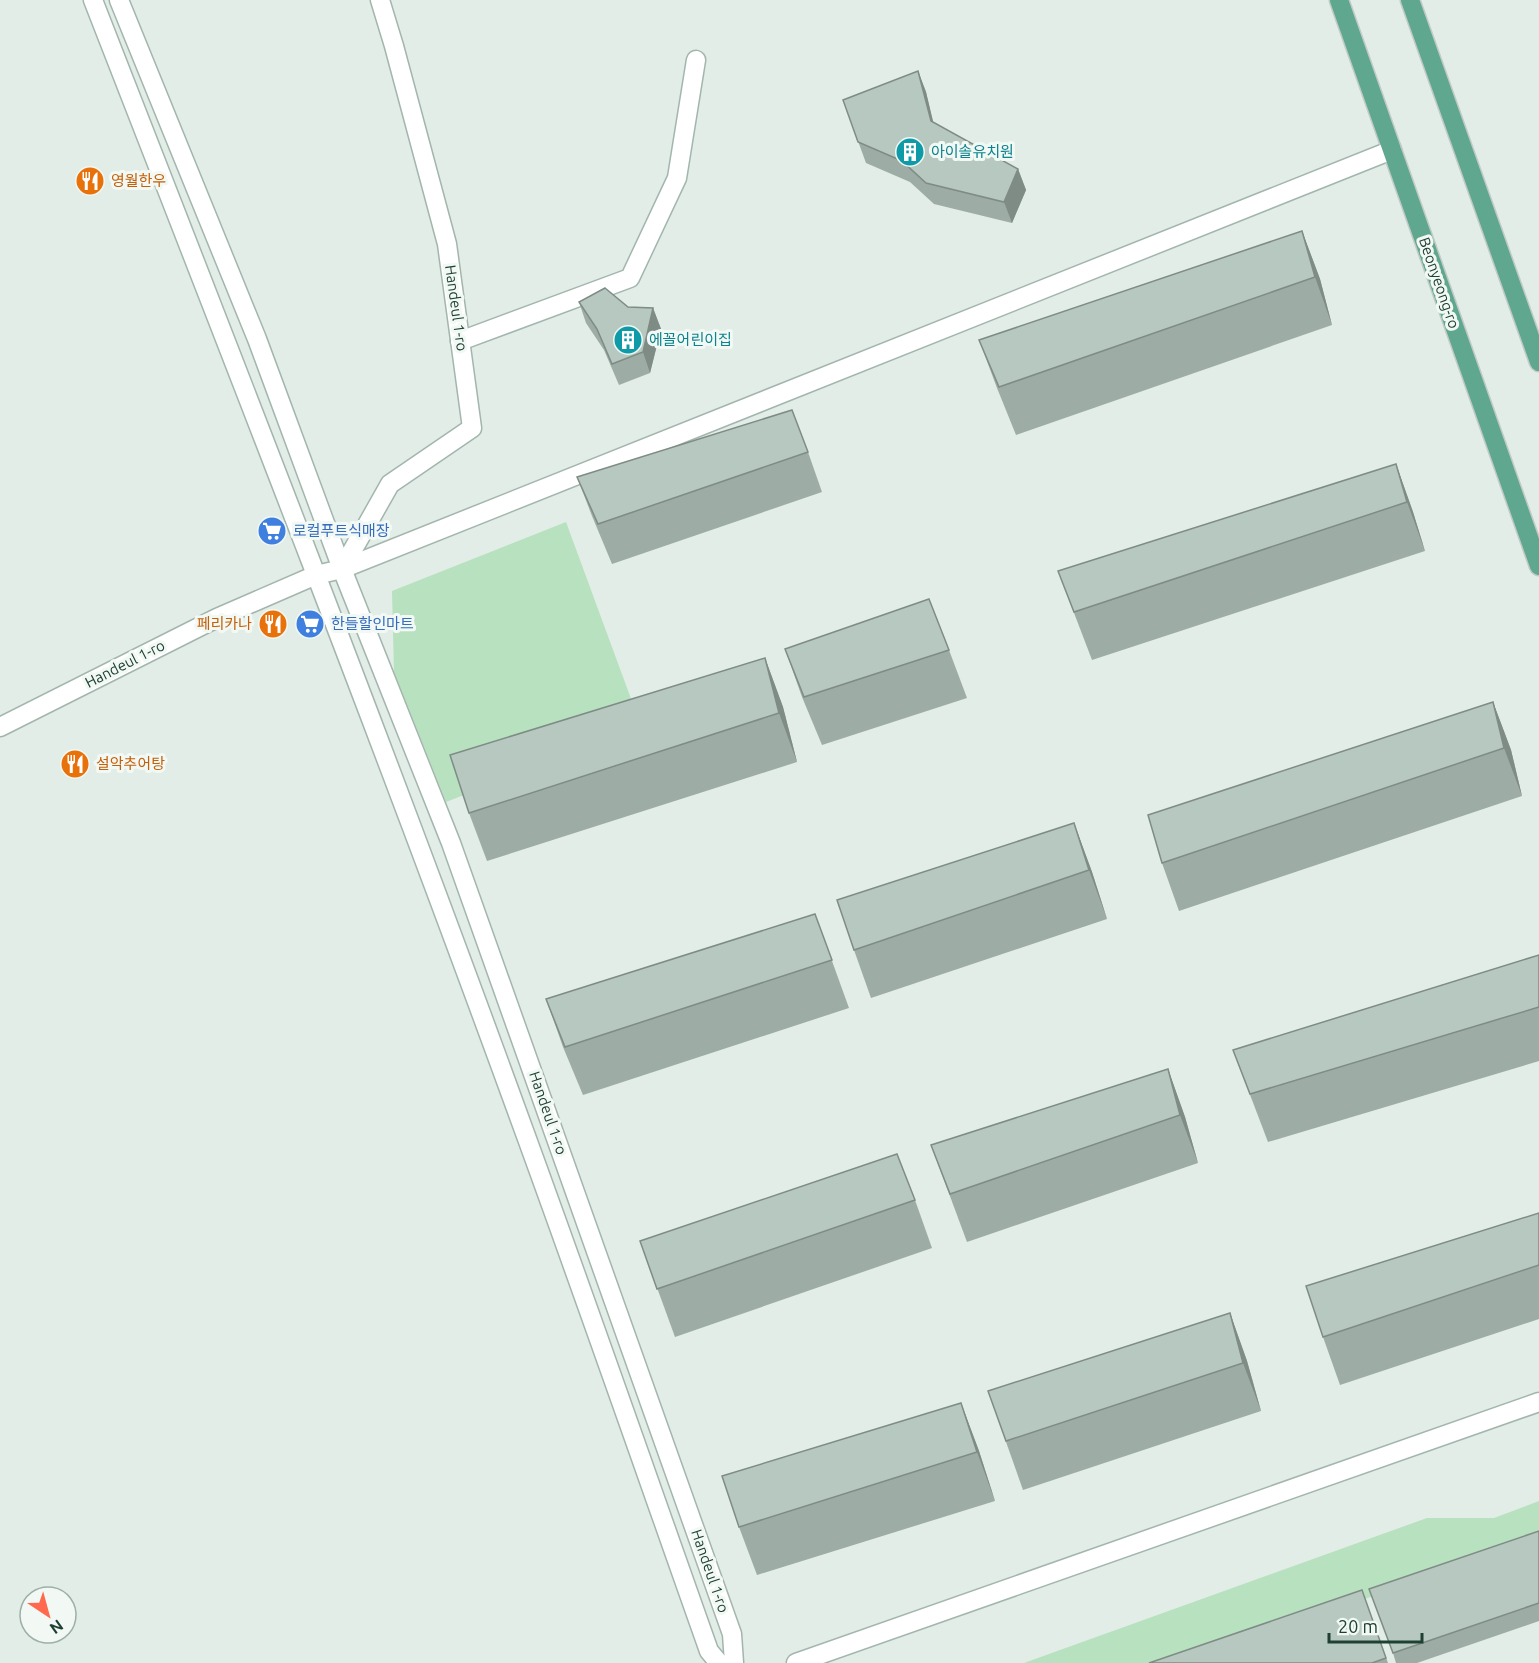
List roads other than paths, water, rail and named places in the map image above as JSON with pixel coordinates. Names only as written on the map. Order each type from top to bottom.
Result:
[{"type":"main road","name":"Beonyeong-ro","points":[[1339,0],[1539,566]]},
{"type":"main road","points":[[1410,0],[1539,362]]},
{"type":"street","name":"Handeul 1-ro","points":[[93,0],[316,575],[522,1125],[709,1651],[719,1663]]},
{"type":"street","name":"Handeul 1-ro","points":[[119,0],[256,339],[342,569],[450,843],[514,1016],[732,1634],[734,1663]]},
{"type":"street","name":"Handeul 1-ro","points":[[342,569],[390,484],[472,428],[447,244],[380,0]]},
{"type":"street","points":[[460,341],[630,278],[677,178],[696,60]]},
{"type":"street","points":[[316,575],[342,569],[1392,150]]},
{"type":"street","name":"Handeul 1-ro","points":[[0,727],[216,618],[316,575]]},
{"type":"street","points":[[796,1663],[1539,1402]]},
{"type":"place","name":"아이솔유치원","points":[[910,152]]},
{"type":"place","name":"영월한우","points":[[90,181]]},
{"type":"place","name":"에꼴어린이집","points":[[628,340]]},
{"type":"place","name":"로컬푸트식매장","points":[[272,531]]},
{"type":"place","name":"페리카나","points":[[273,624]]},
{"type":"place","name":"한들할인마트","points":[[310,624]]},
{"type":"place","name":"설악추어탕","points":[[75,764]]}]
